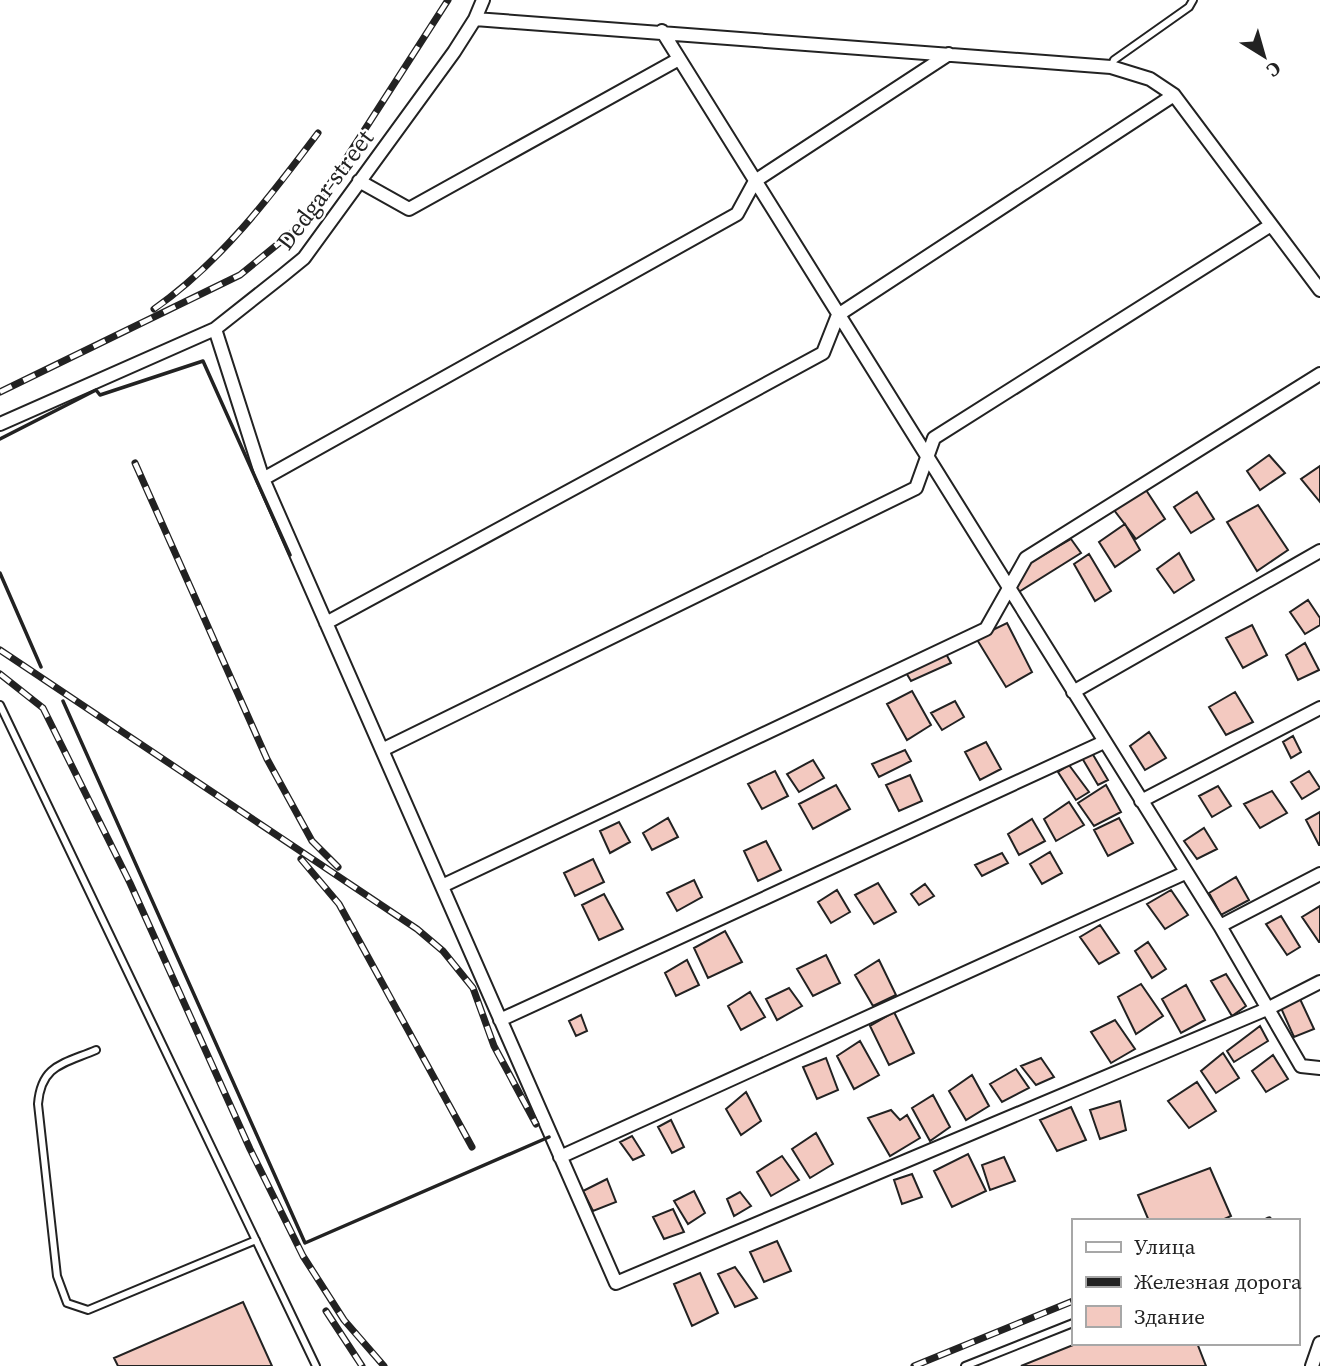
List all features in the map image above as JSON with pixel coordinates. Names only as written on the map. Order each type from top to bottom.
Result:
[{"type":"street","name":"Dedgar street","points":[[0,425],[215,329],[304,258],[475,19],[483,0]]},
{"type":"street","points":[[475,19],[662,31],[1111,67],[1150,79],[1174,95],[1320,290]]},
{"type":"street","points":[[662,31],[1220,926],[1301,1066],[1320,1068]]},
{"type":"street","points":[[263,479],[737,214],[755,181],[949,54]]},
{"type":"street","points":[[359,181],[409,209],[679,58]]},
{"type":"street","points":[[326,623],[823,353],[838,314],[1174,95]]},
{"type":"street","points":[[382,750],[916,488],[934,438],[1271,225]]},
{"type":"street","points":[[215,329],[263,479],[616,1283],[1267,1009],[1320,982]]},
{"type":"street","points":[[442,886],[986,629],[1026,558],[1320,374]]},
{"type":"street","points":[[1073,692],[1320,551]]},
{"type":"street","points":[[1141,801],[1320,708]]},
{"type":"street","points":[[500,1020],[1104,742]]},
{"type":"street","points":[[560,1157],[1185,873]]},
{"type":"street","points":[[1220,926],[1320,874]]},
{"type":"street","points":[[1312,1366],[1320,1343]]},
{"type":"lane","points":[[1111,67],[1114,60],[1189,7],[1193,0]]},
{"type":"lane","points":[[0,705],[316,1366]]},
{"type":"lane","points":[[96,1050],[54,1069],[40,1083],[38,1104],[57,1276],[67,1303],[88,1310],[256,1240]]},
{"type":"lane","points":[[965,1366],[1072,1323]]},
{"type":"building","points":[[1269,455],[1285,473],[1260,490],[1247,471]]},
{"type":"building","points":[[1320,466],[1320,502],[1301,479]]},
{"type":"building","points":[[1146,490],[1165,519],[1136,539],[1114,510]]},
{"type":"building","points":[[1197,492],[1214,519],[1191,533],[1174,507]]},
{"type":"building","points":[[1258,505],[1288,550],[1257,571],[1227,522]]},
{"type":"building","points":[[1125,524],[1140,550],[1115,567],[1099,542]]},
{"type":"building","points":[[1071,539],[1081,553],[1017,593],[1013,585],[1028,564]]},
{"type":"building","points":[[1179,553],[1194,580],[1174,593],[1157,569]]},
{"type":"building","points":[[1089,554],[1111,591],[1095,601],[1074,564]]},
{"type":"building","points":[[1308,600],[1320,618],[1320,625],[1305,634],[1290,612]]},
{"type":"building","points":[[1007,623],[1032,672],[1006,687],[976,638]]},
{"type":"building","points":[[1252,625],[1267,655],[1243,668],[1226,638]]},
{"type":"building","points":[[1305,643],[1319,670],[1298,680],[1286,655]]},
{"type":"building","points":[[945,652],[951,663],[911,681],[905,671]]},
{"type":"building","points":[[912,691],[931,725],[907,740],[887,704]]},
{"type":"building","points":[[1235,692],[1253,722],[1226,735],[1209,707]]},
{"type":"building","points":[[955,701],[964,717],[942,730],[931,713]]},
{"type":"building","points":[[1149,732],[1166,758],[1145,770],[1130,746]]},
{"type":"building","points":[[1293,736],[1301,752],[1291,758],[1283,742]]},
{"type":"building","points":[[986,742],[1001,769],[980,780],[965,752]]},
{"type":"building","points":[[905,750],[911,761],[879,777],[872,764]]},
{"type":"building","points":[[1092,753],[1108,780],[1098,785],[1082,758]]},
{"type":"building","points":[[813,760],[824,778],[799,792],[787,774]]},
{"type":"building","points":[[1069,765],[1089,792],[1076,800],[1058,772]]},
{"type":"building","points":[[775,771],[788,796],[762,809],[748,784]]},
{"type":"building","points":[[1309,771],[1320,788],[1302,799],[1291,782]]},
{"type":"building","points":[[910,775],[922,801],[899,811],[886,785]]},
{"type":"building","points":[[836,785],[850,809],[813,829],[799,804]]},
{"type":"building","points":[[1106,785],[1121,812],[1094,826],[1078,803]]},
{"type":"building","points":[[1218,786],[1231,806],[1212,817],[1199,796]]},
{"type":"building","points":[[1272,791],[1287,813],[1260,828],[1244,804]]},
{"type":"building","points":[[1069,802],[1084,825],[1056,841],[1044,819]]},
{"type":"building","points":[[1320,812],[1320,845],[1319,845],[1306,820]]},
{"type":"building","points":[[668,818],[678,837],[652,850],[643,833]]},
{"type":"building","points":[[1119,818],[1133,843],[1108,856],[1094,830]]},
{"type":"building","points":[[1032,819],[1045,841],[1019,855],[1008,834]]},
{"type":"building","points":[[619,822],[630,842],[610,853],[600,831]]},
{"type":"building","points":[[1204,828],[1217,849],[1197,859],[1184,841]]},
{"type":"building","points":[[766,841],[781,870],[758,881],[744,851]]},
{"type":"building","points":[[1050,852],[1062,873],[1042,884],[1030,864]]},
{"type":"building","points":[[1002,853],[1008,863],[982,876],[975,865]]},
{"type":"building","points":[[593,859],[604,882],[575,896],[564,873]]},
{"type":"building","points":[[1236,877],[1249,900],[1221,915],[1209,893]]},
{"type":"building","points":[[694,880],[702,897],[677,911],[667,893]]},
{"type":"building","points":[[878,883],[896,912],[874,924],[855,895]]},
{"type":"building","points":[[925,884],[934,896],[919,905],[911,894]]},
{"type":"building","points":[[837,890],[850,912],[831,923],[818,902]]},
{"type":"building","points":[[1171,890],[1188,915],[1165,929],[1147,904]]},
{"type":"building","points":[[604,894],[623,929],[599,940],[582,905]]},
{"type":"building","points":[[1320,906],[1320,942],[1319,942],[1302,917]]},
{"type":"building","points":[[1281,916],[1300,947],[1287,955],[1266,924]]},
{"type":"building","points":[[1100,925],[1119,953],[1099,964],[1080,937]]},
{"type":"building","points":[[725,931],[742,962],[708,978],[694,948]]},
{"type":"building","points":[[1148,942],[1166,969],[1152,978],[1135,951]]},
{"type":"building","points":[[826,955],[840,983],[813,996],[797,969]]},
{"type":"building","points":[[687,960],[699,985],[676,996],[665,973]]},
{"type":"building","points":[[879,960],[896,995],[873,1006],[855,975]]},
{"type":"building","points":[[1226,974],[1246,1006],[1232,1016],[1211,981]]},
{"type":"building","points":[[1141,984],[1163,1016],[1136,1034],[1118,997]]},
{"type":"building","points":[[1186,985],[1205,1020],[1181,1033],[1162,999]]},
{"type":"building","points":[[789,988],[802,1006],[777,1020],[766,999]]},
{"type":"building","points":[[750,992],[765,1017],[741,1030],[728,1006]]},
{"type":"building","points":[[1300,999],[1314,1029],[1294,1037],[1281,1008]]},
{"type":"building","points":[[894,1012],[914,1053],[889,1065],[870,1026]]},
{"type":"building","points":[[581,1015],[587,1031],[576,1036],[569,1021]]},
{"type":"building","points":[[1115,1020],[1135,1049],[1111,1063],[1091,1032]]},
{"type":"building","points":[[1260,1026],[1268,1041],[1234,1062],[1227,1051]]},
{"type":"building","points":[[860,1041],[879,1075],[854,1089],[837,1056]]},
{"type":"building","points":[[1223,1053],[1239,1078],[1216,1093],[1201,1071]]},
{"type":"building","points":[[1273,1055],[1288,1079],[1266,1092],[1252,1071]]},
{"type":"building","points":[[826,1058],[838,1090],[817,1099],[803,1067]]},
{"type":"building","points":[[1041,1058],[1054,1077],[1036,1085],[1021,1066]]},
{"type":"building","points":[[1016,1069],[1029,1088],[1002,1102],[990,1084]]},
{"type":"building","points":[[972,1075],[989,1106],[966,1120],[949,1091]]},
{"type":"building","points":[[1197,1082],[1216,1111],[1189,1128],[1168,1101]]},
{"type":"building","points":[[746,1092],[761,1121],[741,1135],[726,1109]]},
{"type":"building","points":[[933,1095],[950,1127],[930,1141],[912,1108]]},
{"type":"building","points":[[1120,1101],[1126,1130],[1100,1139],[1090,1110]]},
{"type":"building","points":[[1071,1107],[1086,1140],[1057,1151],[1040,1120]]},
{"type":"building","points":[[891,1110],[900,1120],[907,1115],[920,1138],[890,1156],[868,1118]]},
{"type":"building","points":[[671,1120],[684,1147],[672,1153],[658,1127]]},
{"type":"building","points":[[816,1133],[833,1164],[810,1178],[792,1149]]},
{"type":"building","points":[[632,1136],[644,1155],[633,1160],[620,1142]]},
{"type":"building","points":[[968,1154],[986,1191],[952,1207],[934,1171]]},
{"type":"building","points":[[782,1156],[799,1180],[771,1196],[757,1172]]},
{"type":"building","points":[[1004,1157],[1015,1181],[990,1190],[982,1165]]},
{"type":"building","points":[[1210,1168],[1231,1216],[1224,1219],[1148,1219],[1138,1195]]},
{"type":"building","points":[[912,1174],[922,1197],[902,1204],[894,1180]]},
{"type":"building","points":[[607,1179],[616,1202],[593,1211],[583,1191]]},
{"type":"building","points":[[694,1191],[705,1213],[688,1224],[674,1201]]},
{"type":"building","points":[[740,1192],[751,1206],[734,1216],[727,1199]]},
{"type":"building","points":[[673,1209],[684,1232],[664,1239],[653,1217]]},
{"type":"building","points":[[777,1241],[791,1271],[764,1282],[750,1252]]},
{"type":"building","points":[[735,1267],[757,1298],[735,1307],[718,1274]]},
{"type":"building","points":[[700,1273],[718,1313],[692,1326],[674,1284]]},
{"type":"building","points":[[243,1302],[272,1366],[118,1366],[114,1358]]},
{"type":"building","points":[[1073,1345],[1198,1345],[1206,1366],[1021,1366]]},
{"type":"railway","points":[[0,392],[240,275],[295,230],[331,182],[448,0]]},
{"type":"railway","points":[[154,309],[201,271],[243,228],[318,133]]},
{"type":"railway","points":[[135,463],[267,759],[312,841],[338,867]]},
{"type":"railway","points":[[0,650],[417,929],[443,951],[473,988],[494,1046],[536,1124]]},
{"type":"railway","points":[[0,674],[43,708],[130,883],[250,1149],[303,1256],[344,1320],[384,1366]]},
{"type":"railway","points":[[301,859],[339,904],[472,1147]]},
{"type":"railway","points":[[914,1366],[1072,1301]]},
{"type":"railway","points":[[326,1311],[362,1366]]},
{"type":"wall","points":[[0,439],[96,390],[100,395],[203,361],[290,555]]},
{"type":"wall","points":[[0,573],[41,667]]},
{"type":"wall","points":[[63,701],[305,1243],[549,1137]]}]
